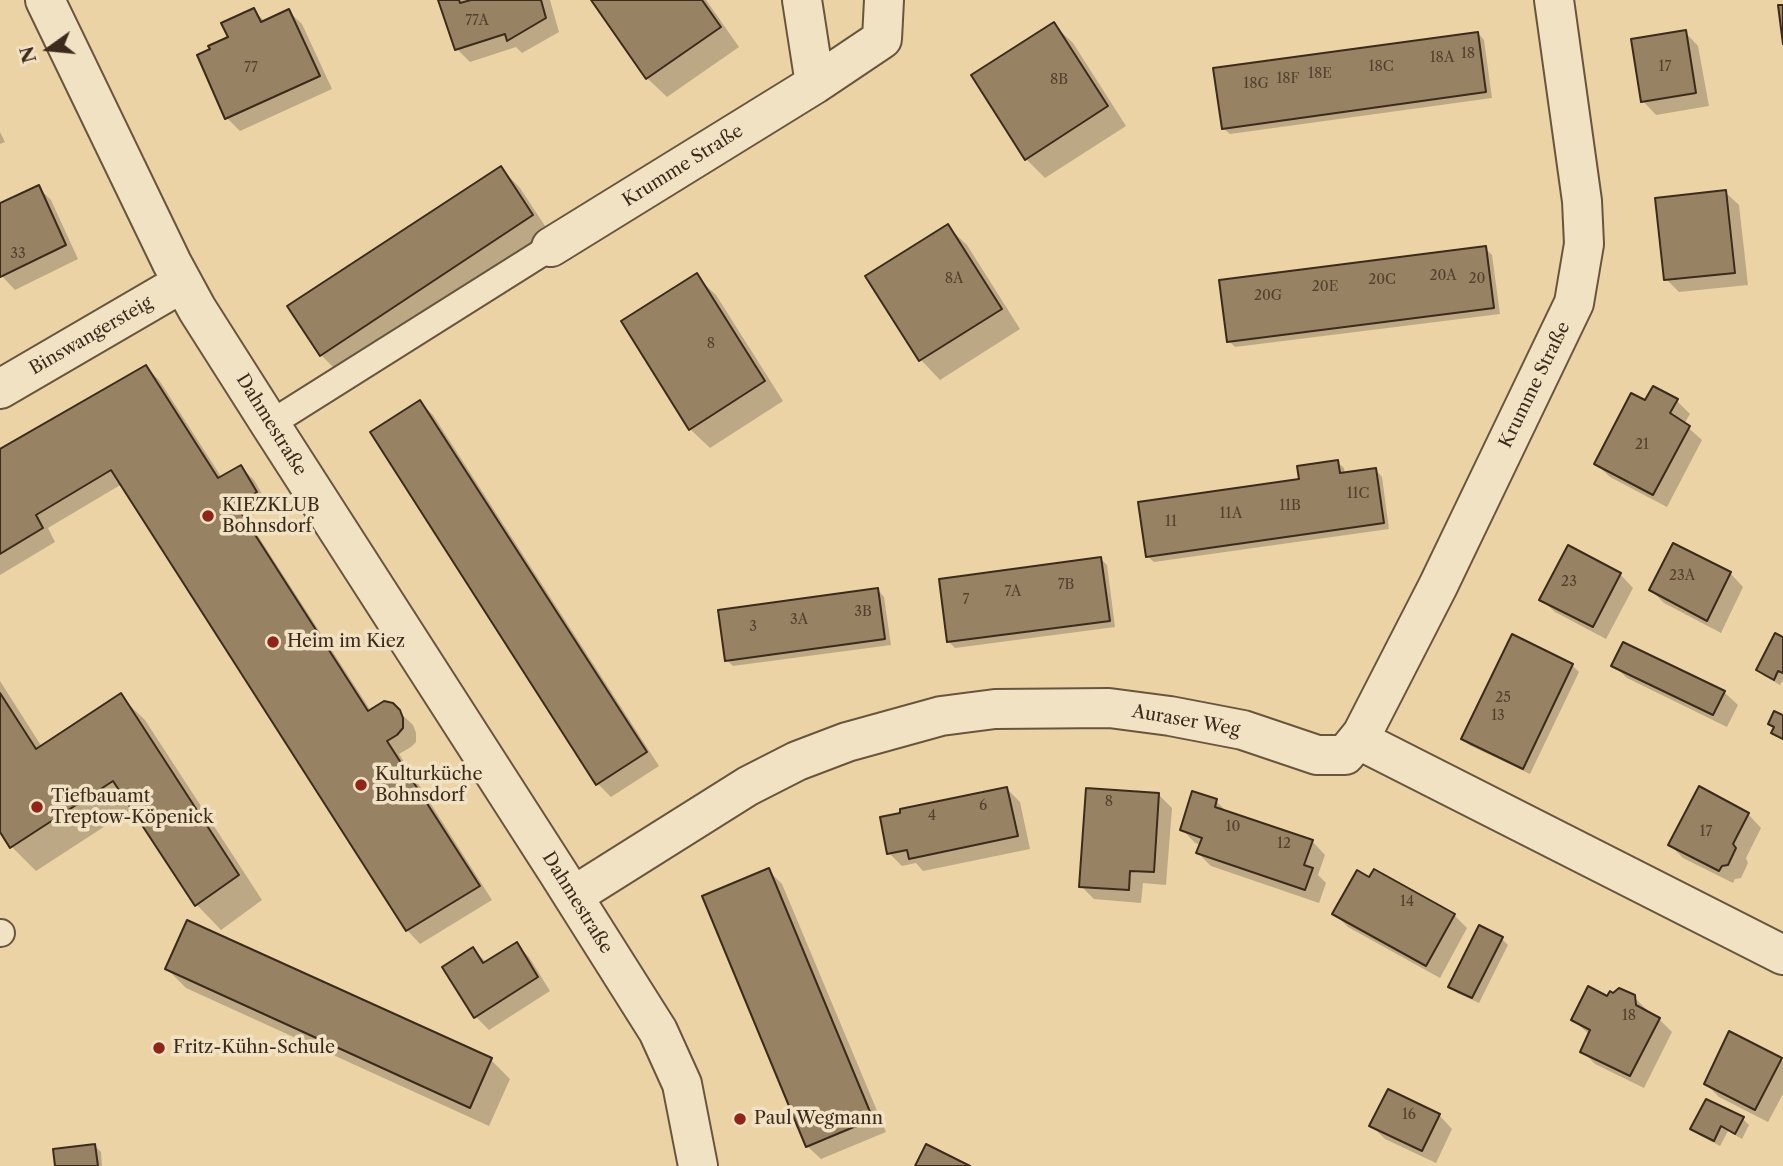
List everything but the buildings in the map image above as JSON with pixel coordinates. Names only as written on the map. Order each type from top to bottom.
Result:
[{"type":"street","name":"Dahmestraße","points":[[45,0],[182,283],[658,1031],[682,1084],[698,1166]]},
{"type":"street","points":[[802,0],[815,84]]},
{"type":"street","name":"Krumme Straße","points":[[551,247],[815,84],[882,39],[884,0]]},
{"type":"street","name":"Krumme Straße","points":[[1359,740],[1438,586],[1574,303],[1584,244],[1582,201],[1554,0]]},
{"type":"street","name":"Binswangersteig","points":[[0,389],[182,283]]},
{"type":"street","name":"Auraser Weg","points":[[573,896],[748,786],[797,761],[847,742],[941,716],[995,709],[1110,708],[1243,730],[1317,755],[1345,755],[1359,740]]},
{"type":"street","points":[[1359,740],[1783,955]]},
{"type":"lane","points":[[270,424],[551,247]]},
{"type":"place","name":"KIEZKLUB Bohnsdorf","points":[[208,516]]},
{"type":"place","name":"Heim im Kiez","points":[[273,642]]},
{"type":"place","name":"Kulturküche Bohnsdorf","points":[[361,785]]},
{"type":"place","name":"Tiefbauamt Treptow-Köpenick","points":[[37,807]]},
{"type":"place","name":"Fritz-Kühn-Schule","points":[[159,1048]]},
{"type":"place","name":"Paul Wegmann","points":[[740,1119]]}]
